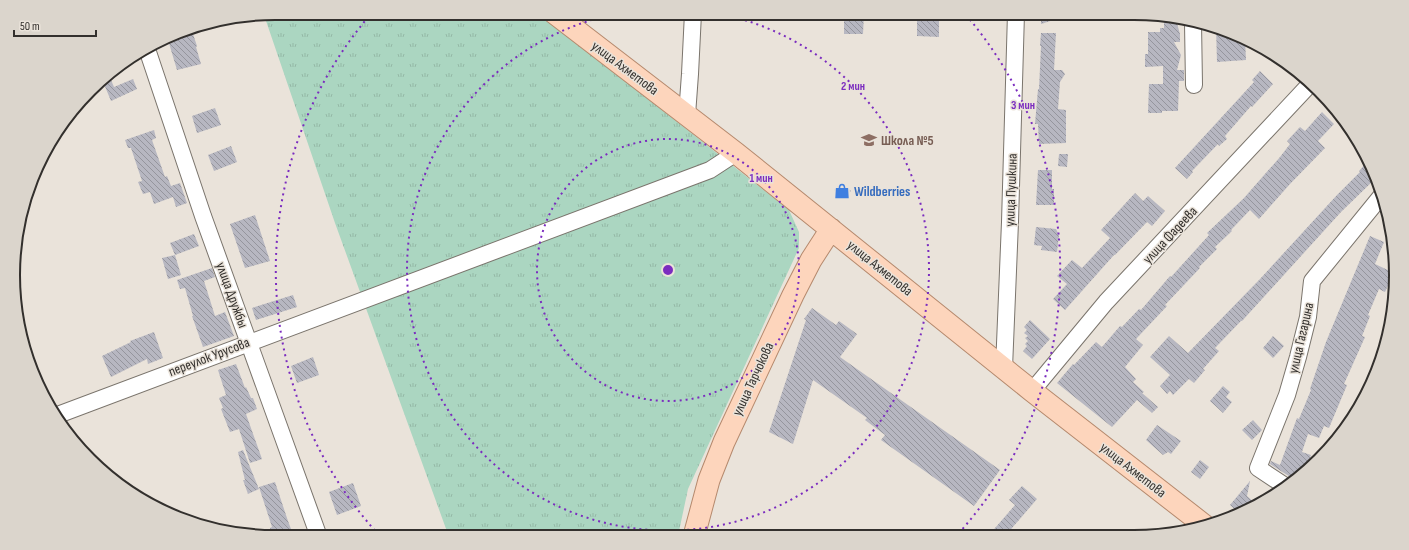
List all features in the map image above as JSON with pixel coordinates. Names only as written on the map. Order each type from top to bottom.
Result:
[{"type":"main road","name":"улица Ахметова","points":[[563,20],[736,153],[1032,391],[1199,521]]},
{"type":"main road","name":"улица Тарчокова","points":[[696,530],[709,480],[724,442],[793,295],[811,260],[831,229]]},
{"type":"street","points":[[687,115],[693,20]]},
{"type":"street","name":"улица Пушкина","points":[[1004,368],[1016,20]]},
{"type":"street","points":[[1193,27],[1194,85]]},
{"type":"street","name":"улица Дружбы","points":[[148,53],[203,216],[316,530]]},
{"type":"street","name":"улица Фадеева","points":[[1032,391],[1106,302],[1307,88]]},
{"type":"street","name":"переулок Урусова","points":[[61,414],[710,170],[736,153]]},
{"type":"street","name":"улица Гагарина","points":[[1281,483],[1258,468],[1287,395],[1308,316],[1312,281],[1377,201]]},
{"type":"green space","points":[[548,20],[789,210],[799,232],[799,248],[688,489],[679,530],[446,530],[335,223],[266,21]]},
{"type":"building","points":[[844,20],[864,20],[863,34],[844,34]]},
{"type":"building","points":[[917,20],[939,20],[939,37],[917,36]]},
{"type":"building","points":[[1041,20],[1053,20],[1041,24]]},
{"type":"building","points":[[1164,22],[1177,24],[1180,34],[1180,42],[1174,42],[1181,55],[1177,70],[1184,70],[1184,81],[1179,81],[1178,111],[1148,113],[1149,84],[1163,84],[1163,66],[1145,67],[1145,54],[1148,54],[1148,32],[1160,32],[1160,28],[1164,28]]},
{"type":"building","points":[[1041,33],[1056,33],[1054,70],[1062,70],[1065,74],[1060,82],[1058,109],[1066,110],[1066,143],[1039,144],[1038,124],[1035,124],[1039,89]]},
{"type":"building","points":[[193,34],[201,64],[177,70],[169,43]]},
{"type":"building","points":[[1216,34],[1245,45],[1246,60],[1217,62]]},
{"type":"building","points":[[1260,71],[1273,84],[1252,107],[1251,106],[1225,136],[1227,139],[1219,146],[1218,144],[1192,171],[1193,172],[1187,179],[1175,168],[1254,82],[1252,80]]},
{"type":"building","points":[[133,79],[137,89],[111,101],[105,85],[111,80],[114,87]]},
{"type":"building","points":[[215,108],[221,125],[197,133],[192,116]]},
{"type":"building","points":[[1322,112],[1334,124],[1318,141],[1325,148],[1259,219],[1250,210],[1231,230],[1232,231],[1215,247],[1217,249],[1199,267],[1200,268],[1165,305],[1167,306],[1136,339],[1143,345],[1125,367],[1136,379],[1133,382],[1144,392],[1142,393],[1158,407],[1152,413],[1137,400],[1112,427],[1057,383],[1073,364],[1074,365],[1096,342],[1102,347],[1120,326],[1122,327],[1139,309],[1141,310],[1170,276],[1171,277],[1209,235],[1207,233],[1244,198],[1280,157],[1290,144],[1287,141],[1300,127],[1305,131]]},
{"type":"building","points":[[154,130],[156,138],[152,140],[165,177],[167,176],[171,186],[180,183],[187,203],[176,207],[173,197],[154,204],[150,192],[143,194],[138,182],[142,181],[131,148],[128,148],[125,140]]},
{"type":"building","points":[[231,146],[237,162],[214,171],[208,155]]},
{"type":"building","points":[[1059,154],[1068,154],[1067,167],[1058,166]]},
{"type":"building","points":[[1364,165],[1372,182],[1341,212],[1242,321],[1215,348],[1219,351],[1203,369],[1205,370],[1194,383],[1189,379],[1173,395],[1170,391],[1167,394],[1160,386],[1170,375],[1150,357],[1169,336],[1188,353],[1260,279],[1360,172],[1359,171]]},
{"type":"building","points":[[1038,170],[1052,170],[1054,205],[1036,205]]},
{"type":"building","name":"Wildberries","points":[[841,183],[851,191],[844,199],[834,190]]},
{"type":"building","points":[[1135,193],[1143,201],[1148,196],[1165,211],[1152,226],[1147,222],[1114,255],[1065,310],[1053,299],[1067,284],[1057,276],[1072,260],[1082,268],[1110,238],[1101,230]]},
{"type":"building","points":[[255,215],[270,261],[245,268],[230,224]]},
{"type":"building","points":[[1036,227],[1056,229],[1059,235],[1057,252],[1041,250],[1042,246],[1034,245]]},
{"type":"building","points":[[194,234],[199,246],[175,255],[170,243]]},
{"type":"building","points":[[1370,236],[1384,242],[1375,264],[1389,271],[1388,285],[1385,292],[1379,289],[1368,315],[1370,316],[1362,336],[1365,337],[1344,384],[1347,385],[1329,428],[1324,426],[1319,438],[1308,434],[1302,452],[1311,455],[1309,460],[1290,477],[1270,464],[1271,461],[1280,465],[1297,418],[1299,419],[1311,390],[1310,389],[1326,342]]},
{"type":"building","points":[[175,255],[181,275],[168,279],[162,258]]},
{"type":"building","points":[[212,268],[215,277],[204,281],[215,316],[225,312],[234,336],[203,347],[192,316],[185,288],[180,289],[177,280]]},
{"type":"building","points":[[293,295],[297,307],[256,320],[252,308]]},
{"type":"building","points":[[812,308],[836,325],[839,321],[857,334],[840,357],[1000,470],[974,506],[881,440],[885,435],[865,420],[867,418],[813,380],[793,444],[769,432],[806,320],[804,319]]},
{"type":"building","points":[[1030,320],[1050,339],[1032,359],[1023,351],[1027,346],[1025,344],[1028,341],[1025,338],[1028,336],[1024,333],[1027,330],[1024,327]]},
{"type":"building","points":[[154,332],[163,358],[148,364],[147,359],[111,377],[102,356],[131,342],[130,341]]},
{"type":"building","points":[[1273,336],[1284,346],[1273,358],[1263,348]]},
{"type":"building","points":[[313,357],[319,375],[297,383],[291,366]]},
{"type":"building","points":[[236,364],[245,388],[246,387],[251,398],[253,398],[257,409],[246,414],[262,459],[250,463],[239,429],[230,432],[221,409],[223,408],[219,398],[226,395],[218,370]]},
{"type":"building","points":[[1223,386],[1230,392],[1226,397],[1232,402],[1223,413],[1210,401]]},
{"type":"building","points":[[1253,420],[1262,430],[1252,440],[1242,430]]},
{"type":"building","points":[[1157,425],[1181,441],[1171,454],[1168,452],[1163,455],[1146,440]]},
{"type":"building","points":[[243,450],[259,489],[248,494],[243,480],[245,480],[238,452]]},
{"type":"building","points":[[1200,460],[1209,467],[1200,479],[1191,472]]},
{"type":"building","points":[[1250,481],[1247,496],[1253,501],[1235,510],[1230,505]]},
{"type":"building","points":[[275,482],[291,530],[271,530],[270,528],[272,527],[259,487]]},
{"type":"building","points":[[353,483],[361,506],[337,515],[329,492]]},
{"type":"building","points":[[1022,486],[1037,499],[1010,530],[993,530],[1015,505],[1009,500]]},
{"type":"place","name":"Школа №5","points":[[869,140]]},
{"type":"place","name":"Wildberries","points":[[842,191]]}]
